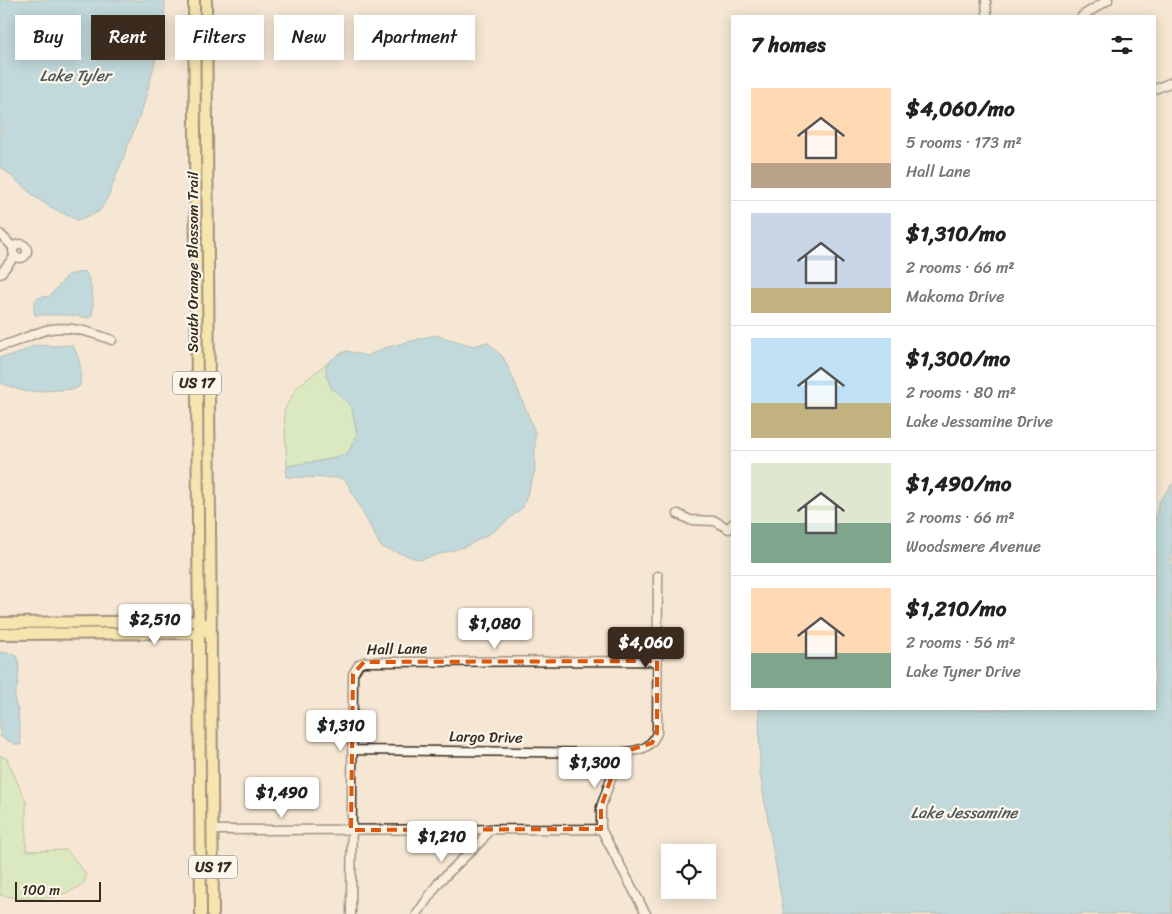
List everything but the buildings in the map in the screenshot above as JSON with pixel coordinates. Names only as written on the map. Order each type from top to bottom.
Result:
[{"type":"main road","points":[[196,0],[203,7],[205,15]]},
{"type":"main road","name":"South Orange Blossom Trail","points":[[196,0],[201,914]]},
{"type":"main road","name":"South Orange Blossom Trail","points":[[206,0],[206,15]]},
{"type":"main road","name":"South Orange Blossom Trail","points":[[206,60],[213,914]]},
{"type":"main road","points":[[196,217],[200,229],[208,239]]},
{"type":"main road","points":[[197,338],[206,347],[209,360]]},
{"type":"main road","points":[[0,622],[199,621],[211,629]]},
{"type":"main road","points":[[0,634],[199,633],[211,629]]},
{"type":"street","points":[[986,0],[987,15]]},
{"type":"street","points":[[1084,15],[1108,0]]},
{"type":"street","points":[[1156,89],[1172,82]]},
{"type":"street","points":[[0,234],[14,252],[0,274]]},
{"type":"street","points":[[0,346],[15,343],[42,331],[62,329],[93,332],[112,340]]},
{"type":"street","points":[[678,514],[690,520],[715,521],[729,529],[731,526]]},
{"type":"street","name":"Largo Drive","points":[[352,750],[620,752],[643,749],[652,743],[657,733],[658,576]]},
{"type":"street","points":[[93,622],[93,634]]},
{"type":"street","points":[[16,635],[17,623]]},
{"type":"street","name":"Hall Lane","points":[[352,750],[352,674],[359,664],[364,662],[658,661]]},
{"type":"street","points":[[351,914],[352,750]]},
{"type":"street","points":[[620,752],[601,807],[601,829],[646,914]]},
{"type":"street","points":[[417,914],[439,882],[481,841],[490,828]]},
{"type":"street","points":[[212,830],[601,829]]},
{"type":"highlighted area","points":[[657,661],[657,733],[652,743],[620,753],[601,807],[601,829],[351,830],[353,674],[364,662]]},
{"type":"green space","points":[[331,360],[326,367],[331,388],[352,408],[357,435],[348,453],[326,460],[287,466],[284,411],[296,388]]},
{"type":"green space","points":[[0,755],[7,759],[26,802],[26,851],[67,850],[86,874],[84,883],[64,894],[54,897],[33,899],[0,895]]},
{"type":"water","name":"Lake Tyler","points":[[0,0],[165,0],[164,15],[91,15],[91,60],[156,60],[143,107],[108,197],[99,212],[77,220],[35,197],[0,166]]},
{"type":"water","points":[[85,271],[92,293],[92,316],[89,318],[68,315],[35,315],[34,303],[37,298],[49,297],[68,275]]},
{"type":"water","points":[[435,335],[474,346],[487,342],[503,357],[535,432],[535,471],[523,507],[496,530],[467,546],[420,560],[381,547],[346,481],[340,478],[286,477],[287,466],[326,460],[348,453],[357,435],[352,408],[331,388],[326,375],[326,367],[331,360],[347,351],[367,356],[384,348]]},
{"type":"water","points":[[35,345],[72,345],[80,364],[80,386],[75,389],[26,392],[0,383],[0,357],[15,355]]},
{"type":"water","name":"Lake Jessamine","points":[[1172,484],[1172,914],[784,914],[760,774],[759,710],[1156,710],[1156,516],[1159,502]]},
{"type":"water","points":[[0,652],[16,654],[19,663],[15,702],[18,711],[21,745],[14,744],[0,736]]}]
